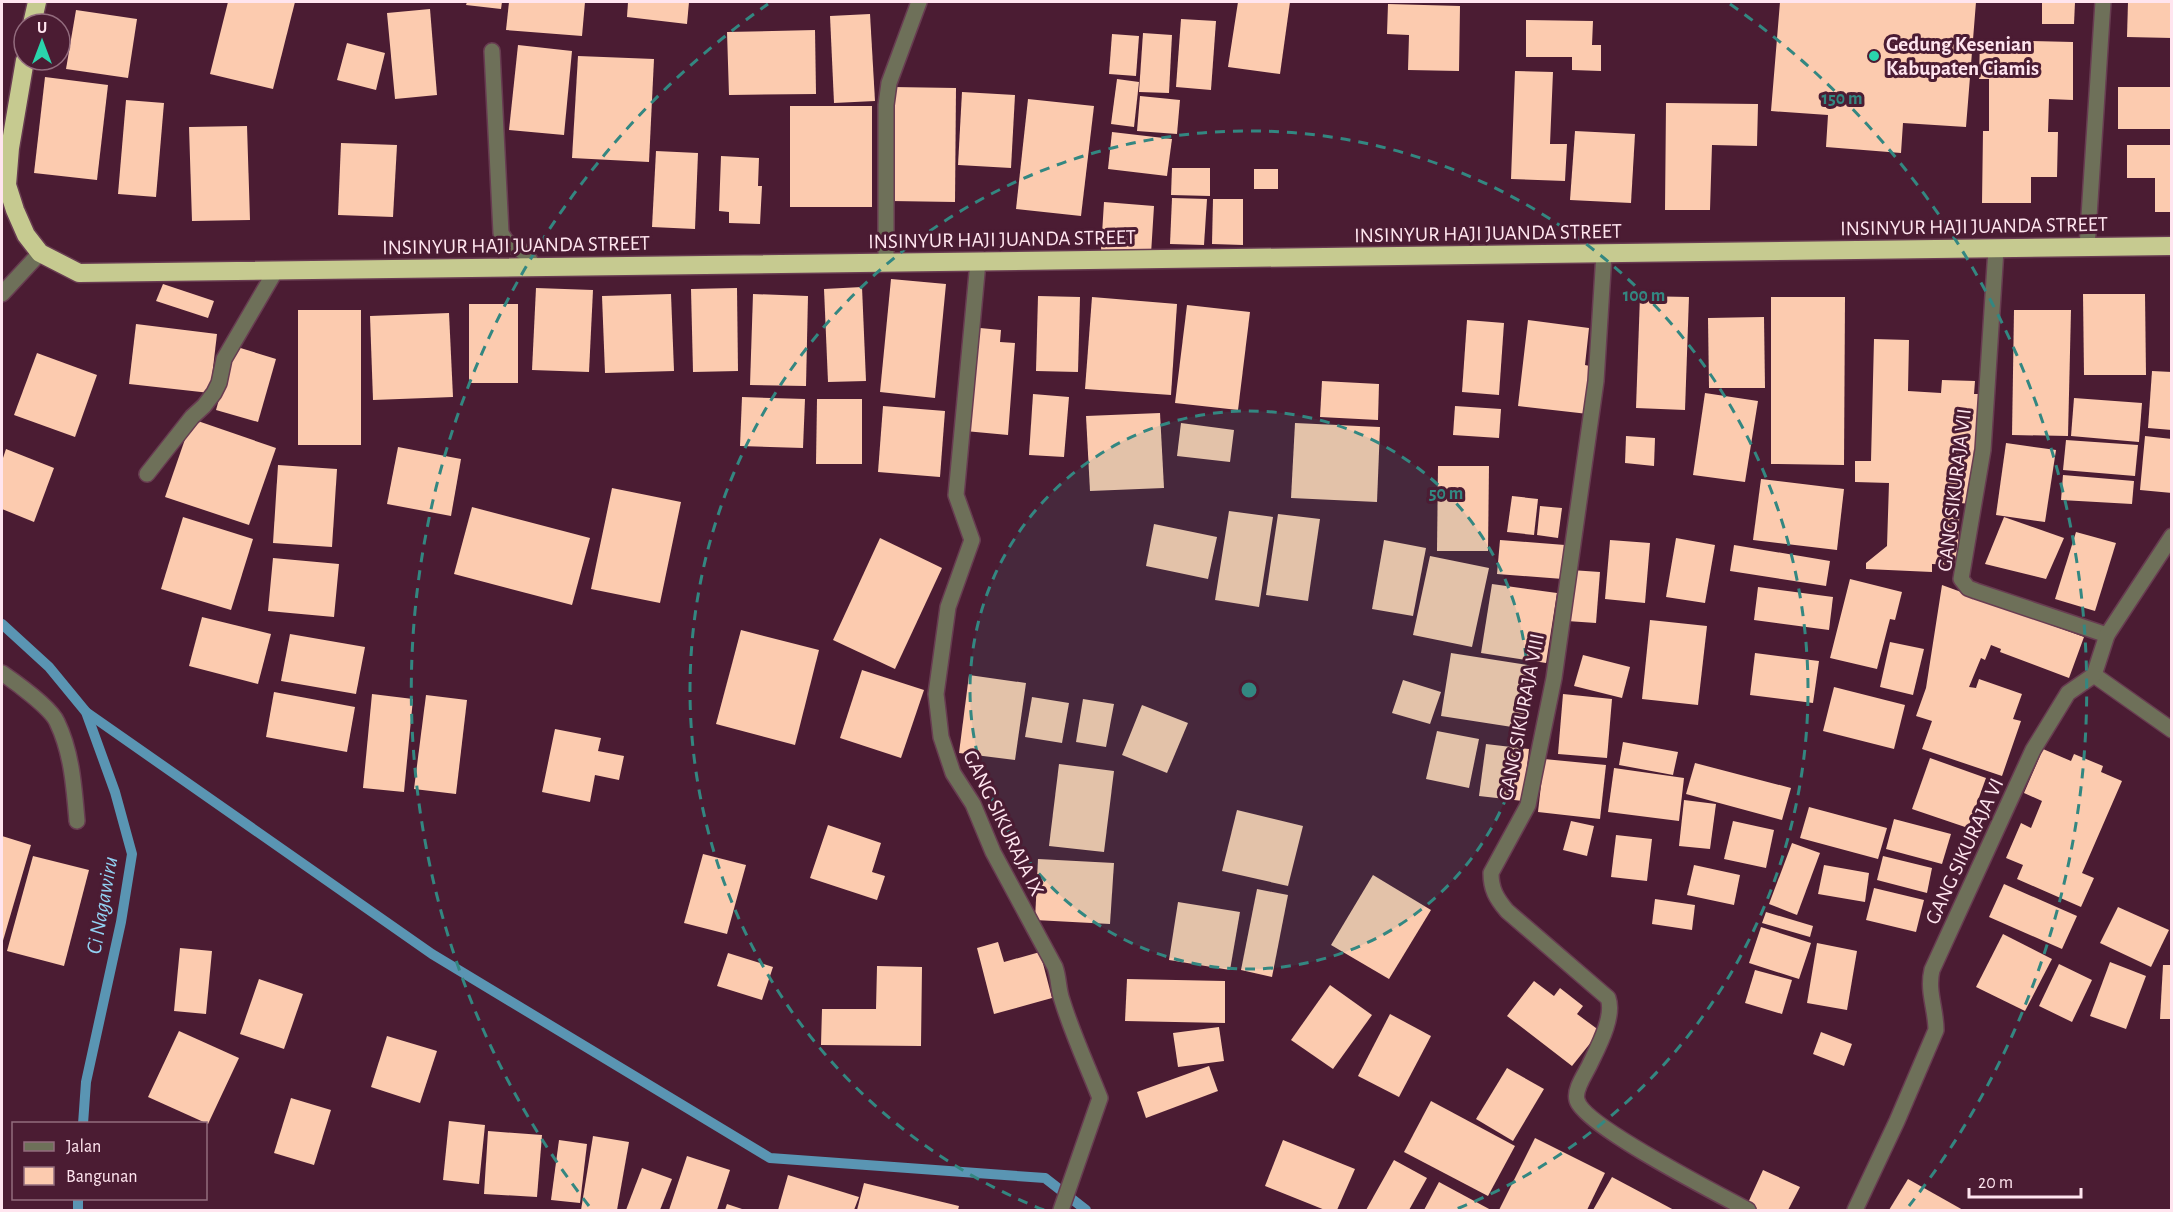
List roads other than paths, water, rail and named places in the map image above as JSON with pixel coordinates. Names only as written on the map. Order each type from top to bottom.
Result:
[{"type":"highway","name":"INSINYUR HAJI JUANDA STREET","points":[[23,72],[10,148],[7,185],[26,235],[40,253],[79,273],[2172,246]]},
{"type":"street","points":[[886,263],[886,136],[889,83],[919,2]]},
{"type":"street","points":[[2087,247],[2103,2]]},
{"type":"street","points":[[492,51],[501,232],[506,241],[526,254],[534,267]]},
{"type":"street","name":"GANG SIKURAJA VII","points":[[1996,249],[1983,450],[1961,579],[1968,588],[2107,635]]},
{"type":"street","points":[[2,294],[40,253]]},
{"type":"street","name":"GANG SIKURAJA VIII","points":[[1604,254],[1596,381],[1554,678],[1528,806],[1491,873],[1491,885],[1496,897],[1507,910],[1608,998],[1609,1013],[1600,1042],[1578,1089],[1576,1100],[1584,1113],[1641,1152],[1748,1210]]},
{"type":"street","name":"GANG SIKURAJA IX","points":[[978,262],[956,495],[972,540],[948,607],[936,694],[941,737],[953,773],[974,804],[993,852],[1055,967],[1059,979],[1060,996],[1100,1098],[1061,1210]]},
{"type":"street","points":[[147,474],[214,393],[219,383],[224,359],[276,270]]},
{"type":"street","points":[[2172,536],[2107,635],[2094,675],[2172,730]]},
{"type":"street","points":[[2,673],[21,686],[57,720],[73,773],[77,821]]},
{"type":"street","name":"GANG SIKURAJA VI","points":[[1855,1210],[1897,1121],[1935,1030],[1936,1016],[1929,982],[1932,970],[2033,750],[2068,693],[2094,675]]},
{"type":"waterway","name":"Ci Nagawiru","points":[[2,624],[49,667],[86,712],[115,792],[132,854],[121,922],[86,1082],[83,1122]]},
{"type":"waterway","points":[[86,712],[432,954],[770,1158],[1045,1178],[1086,1210]]},
{"type":"waterway","name":"Ci Nagawiru","points":[[78,1200],[78,1210]]},
{"type":"place","name":"Gedung Kesenian Kabupaten Ciamis","points":[[1874,56]]}]
